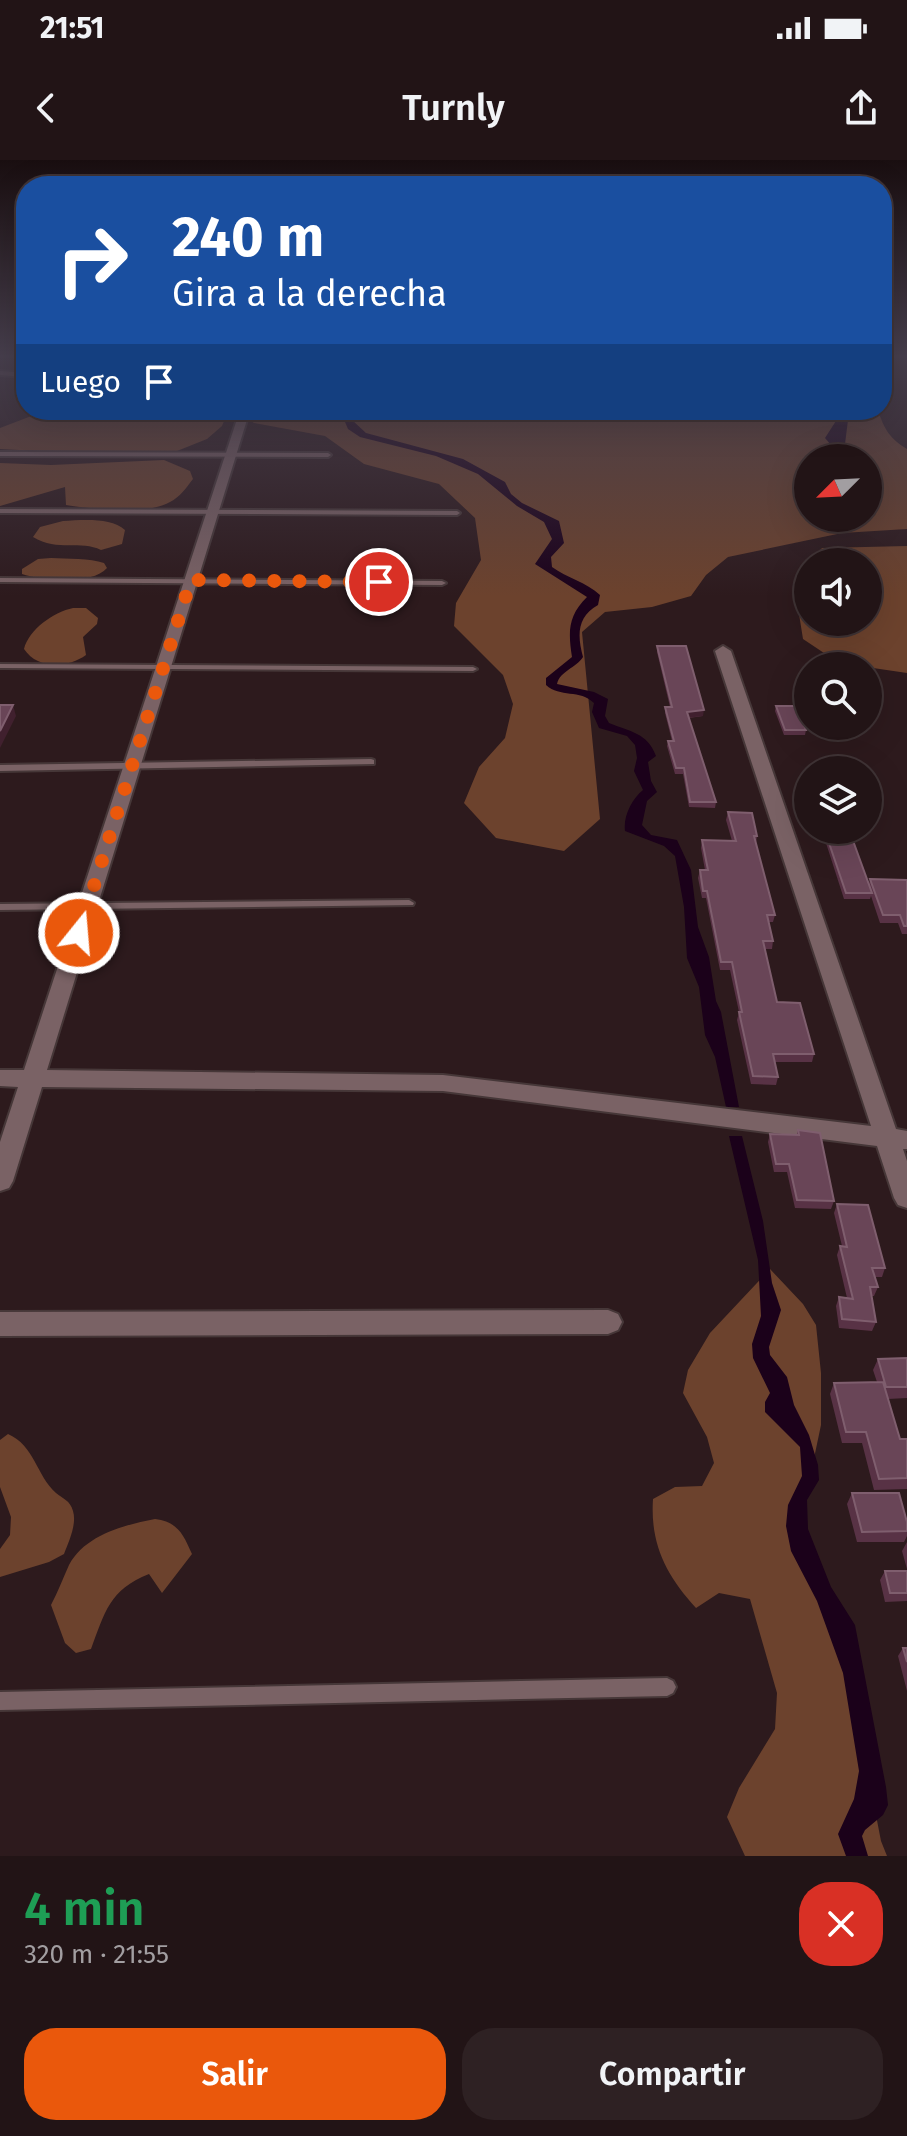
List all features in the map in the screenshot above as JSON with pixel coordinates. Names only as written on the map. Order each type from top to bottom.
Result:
[{"type":"street","points":[[0,1181],[236,437]]},
{"type":"street","points":[[723,651],[897,1139],[907,1198]]},
{"type":"street","points":[[0,1078],[443,1083],[897,1139]]},
{"type":"street","points":[[0,1324],[608,1322]]},
{"type":"lane","points":[[0,454],[328,455]]},
{"type":"lane","points":[[0,511],[457,513]]},
{"type":"lane","points":[[0,580],[442,583]]},
{"type":"lane","points":[[0,666],[473,669]]},
{"type":"lane","points":[[0,768],[371,762]]},
{"type":"lane","points":[[0,907],[409,903]]},
{"type":"lane","points":[[0,1701],[667,1687]]},
{"type":"shaded area","points":[[0,437],[209,437],[177,451],[0,449]]},
{"type":"shaded area","points":[[327,437],[892,437],[907,449],[907,529],[882,531],[882,444],[794,444],[794,532],[858,532],[728,557],[706,575],[691,596],[652,607],[605,612],[582,632],[600,819],[564,851],[496,838],[464,803],[479,767],[505,738],[513,704],[503,675],[454,626],[456,603],[481,560],[475,518],[439,484],[364,464]]},
{"type":"shaded area","points":[[361,437],[381,437],[463,459],[505,482],[511,494],[522,503],[559,521],[564,543],[551,557],[552,567],[600,595],[598,605],[586,615],[580,627],[583,657],[561,676],[557,684],[594,692],[608,699],[605,716],[609,723],[643,737],[656,756],[648,762],[651,781],[657,792],[647,801],[642,825],[651,835],[677,840],[691,870],[698,927],[709,957],[739,1107],[726,1107],[715,1057],[705,1035],[699,987],[687,958],[684,907],[675,856],[664,846],[625,831],[629,808],[643,790],[634,771],[637,758],[635,745],[627,736],[599,728],[592,712],[594,703],[546,685],[546,678],[572,657],[571,624],[587,597],[535,564],[552,539],[544,522],[517,506],[478,474],[436,456]]},
{"type":"shaded area","points":[[826,437],[846,437],[845,444],[830,444]]},
{"type":"shaded area","points":[[164,460],[190,471],[193,479],[177,498],[159,506],[119,510],[66,505],[65,487],[0,506],[0,463],[51,465]]},
{"type":"shaded area","points":[[63,521],[112,523],[125,530],[122,544],[101,550],[51,544],[33,537],[40,527]]},
{"type":"shaded area","points":[[907,546],[907,673],[882,669],[882,652],[822,652],[803,639],[803,636],[882,636],[882,548],[822,548]]},
{"type":"shaded area","points":[[38,559],[92,560],[104,563],[107,568],[91,577],[79,579],[54,580],[22,574],[22,569]]},
{"type":"shaded area","points":[[73,608],[86,608],[98,618],[97,624],[83,637],[86,655],[54,665],[30,656],[24,649],[37,628],[50,617]]},
{"type":"shaded area","points":[[729,1136],[742,1136],[763,1221],[772,1283],[781,1310],[769,1347],[770,1355],[787,1377],[794,1405],[809,1435],[818,1465],[819,1480],[807,1500],[808,1529],[831,1587],[855,1625],[888,1805],[883,1815],[862,1836],[868,1856],[846,1856],[838,1834],[854,1799],[859,1771],[843,1673],[817,1601],[791,1551],[786,1526],[788,1505],[802,1476],[800,1447],[765,1412],[765,1402],[770,1393],[753,1358],[752,1344],[761,1316],[758,1260]]},
{"type":"shaded area","points":[[770,1269],[803,1304],[816,1325],[821,1373],[821,1425],[805,1501],[803,1531],[845,1655],[881,1841],[887,1856],[745,1856],[727,1817],[739,1788],[775,1729],[777,1693],[750,1599],[719,1593],[696,1608],[668,1571],[654,1530],[653,1499],[675,1487],[702,1486],[714,1463],[707,1437],[683,1393],[688,1370],[710,1333]]},
{"type":"shaded area","points":[[8,1434],[24,1446],[49,1486],[70,1504],[74,1521],[64,1554],[49,1562],[0,1577],[0,1549],[10,1535],[11,1517],[0,1487],[0,1440]]},
{"type":"shaded area","points":[[155,1519],[179,1530],[192,1554],[162,1593],[149,1574],[125,1587],[110,1604],[91,1649],[76,1653],[65,1643],[51,1605],[69,1565],[85,1546],[106,1533]]},
{"type":"building","points":[[657,646],[686,646],[704,710],[687,712],[716,802],[690,802],[684,768],[676,768],[668,741],[674,741],[665,707],[672,707]]},
{"type":"building","points":[[0,705],[13,705],[0,731]]},
{"type":"building","points":[[776,706],[794,706],[794,730],[785,730]]},
{"type":"building","points":[[728,812],[752,813],[757,836],[754,836],[775,915],[767,915],[773,941],[763,941],[777,1002],[800,1003],[814,1054],[773,1054],[778,1077],[753,1076],[732,962],[721,962],[707,891],[703,891],[700,870],[708,870],[702,840],[736,841]]},
{"type":"building","points":[[829,844],[854,844],[872,893],[846,893]]},
{"type":"building","points":[[870,879],[907,880],[907,926],[904,926],[900,915],[883,915]]},
{"type":"building","points":[[798,1130],[820,1133],[834,1201],[797,1200],[789,1164],[776,1164],[770,1134],[799,1135]]},
{"type":"building","points":[[837,1204],[868,1205],[885,1268],[872,1268],[878,1287],[870,1287],[876,1322],[842,1319],[839,1297],[853,1299],[840,1246],[847,1247]]},
{"type":"building","points":[[907,1358],[907,1387],[886,1387],[878,1359]]},
{"type":"building","points":[[883,1382],[900,1439],[907,1439],[907,1478],[879,1479],[866,1432],[846,1432],[834,1383]]},
{"type":"building","points":[[852,1493],[899,1493],[907,1531],[862,1532]]},
{"type":"building","points":[[885,1571],[907,1571],[907,1593],[890,1593]]},
{"type":"route","points":[[79,933],[191,580],[379,582]]}]
